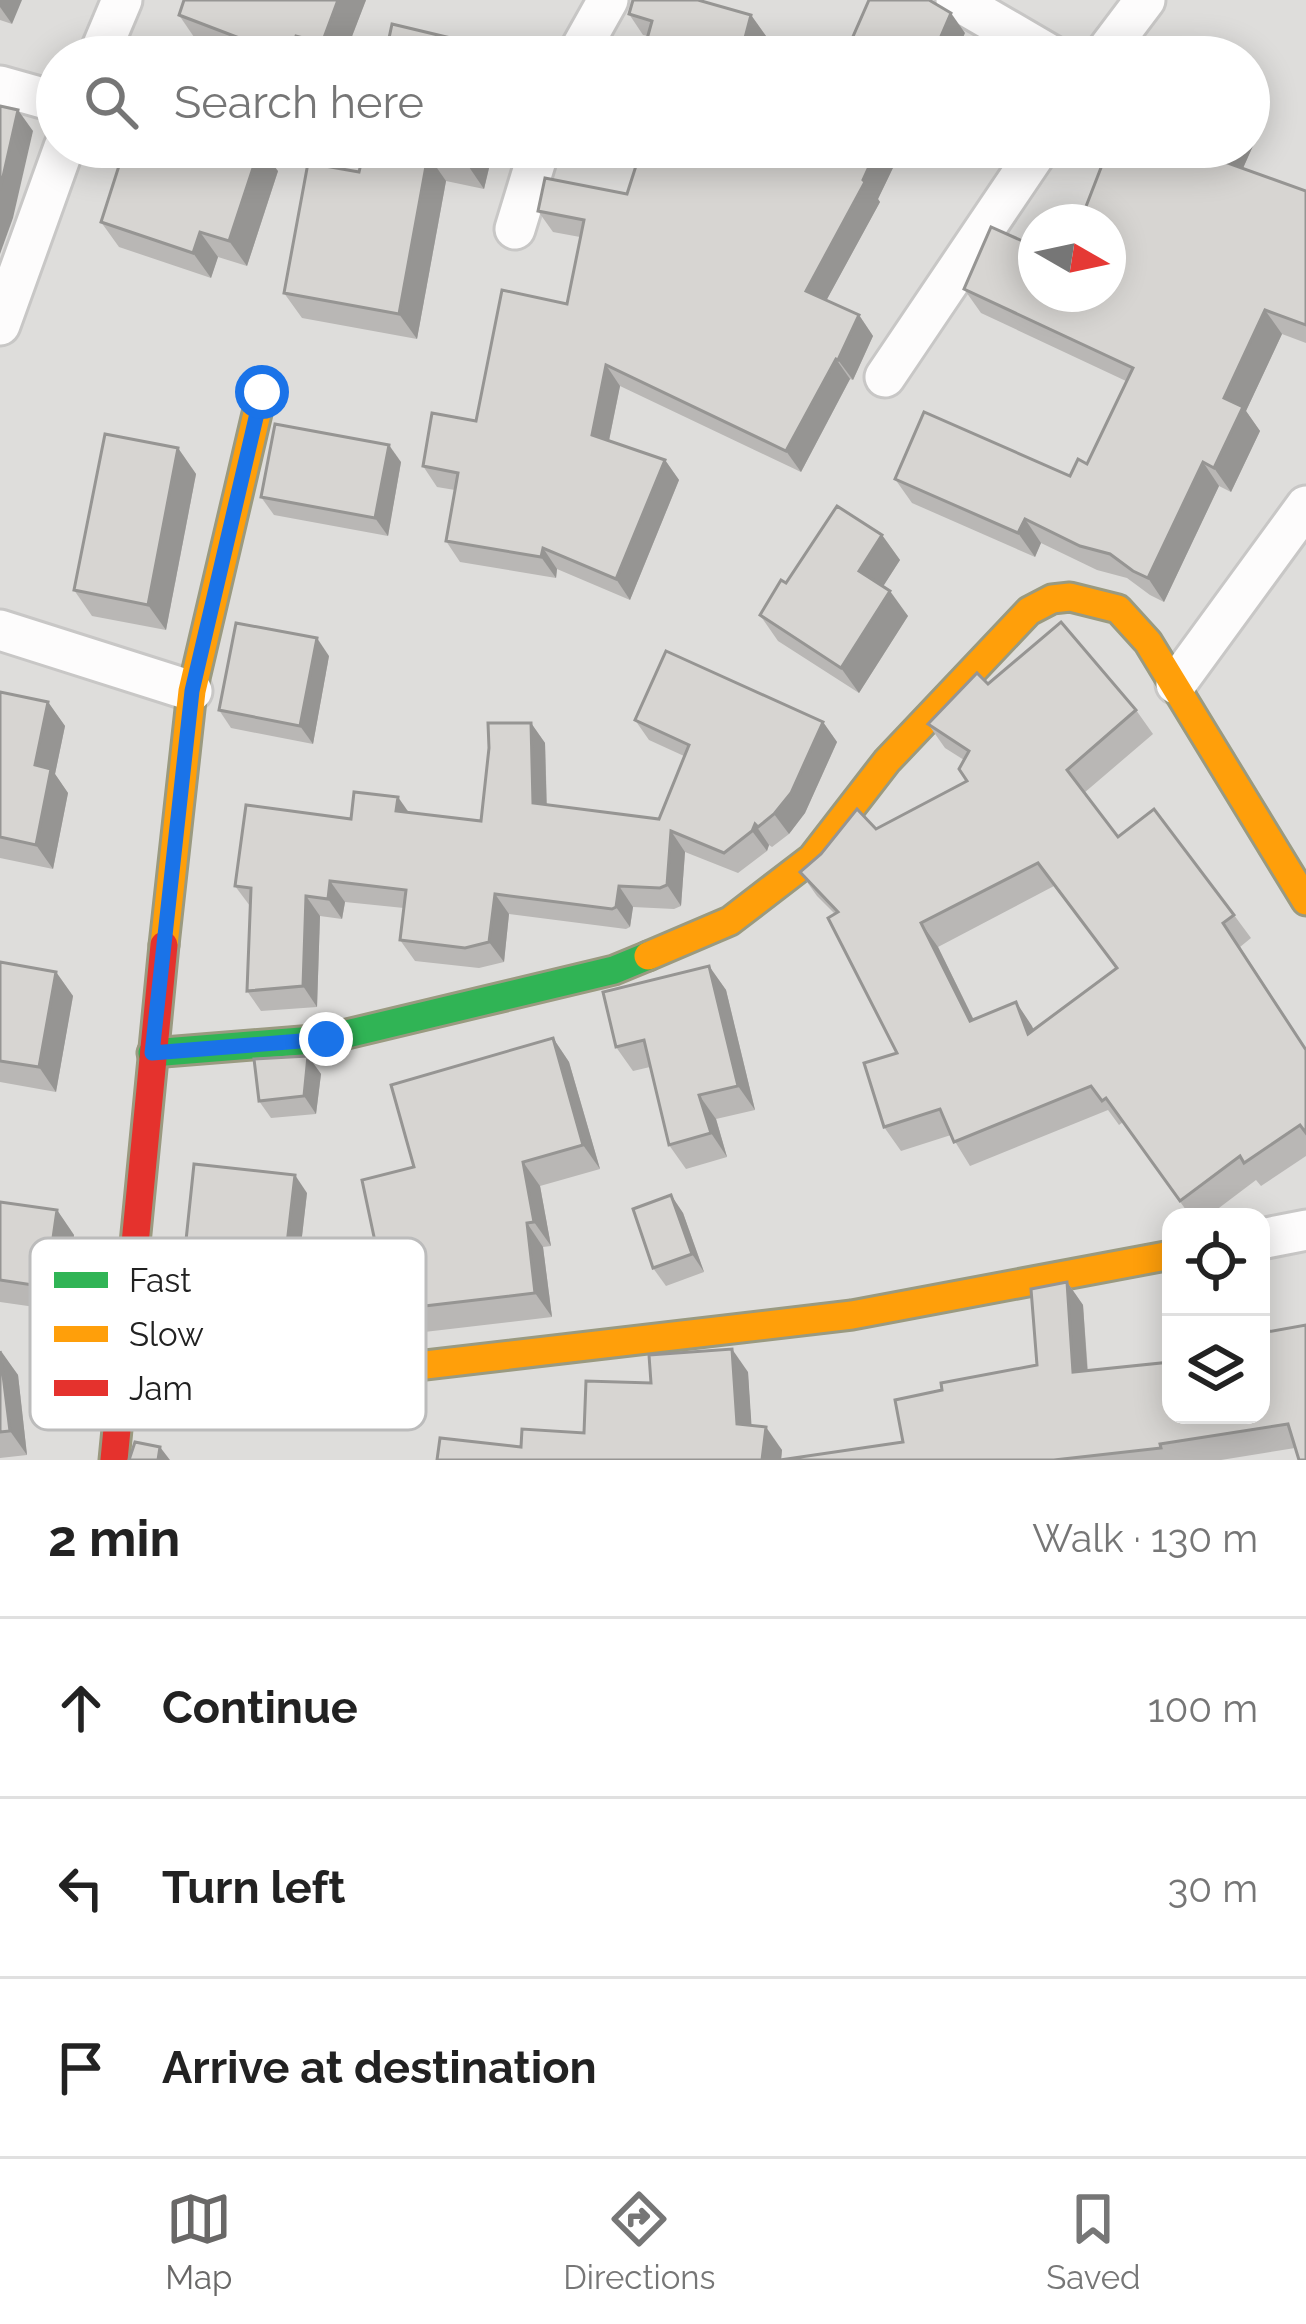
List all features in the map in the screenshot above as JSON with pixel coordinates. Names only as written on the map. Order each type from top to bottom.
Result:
[{"type":"street","points":[[107,36],[122,0]]},
{"type":"street","points":[[588,36],[608,0]]},
{"type":"street","points":[[956,0],[1018,36]]},
{"type":"street","points":[[1118,36],[1145,0]]},
{"type":"street","points":[[0,86],[36,96]]},
{"type":"street","points":[[0,325],[56,168]]},
{"type":"street","points":[[515,229],[534,168]]},
{"type":"street","points":[[885,377],[1026,168]]},
{"type":"street","points":[[135,1238],[192,691],[262,392]]},
{"type":"street","points":[[1176,684],[1306,506]]},
{"type":"street","points":[[152,1053],[326,1039],[614,970],[730,921],[812,858],[887,760],[1029,611],[1052,599],[1070,597],[1118,610],[1148,642],[1306,901]]},
{"type":"street","points":[[0,630],[192,691]]},
{"type":"street","points":[[1270,1237],[1306,1230]]},
{"type":"street","points":[[426,1365],[852,1315],[1162,1257]]},
{"type":"street","points":[[113,1460],[116,1430]]},
{"type":"shaded area","points":[[0,0],[1306,0],[1306,1460],[0,1460]]},
{"type":"building","points":[[184,0],[338,0],[325,36],[234,36],[179,15]]},
{"type":"building","points":[[633,0],[698,0],[751,15],[746,36],[648,36],[652,21],[629,14]]},
{"type":"building","points":[[869,0],[929,0],[951,13],[941,36],[853,36]]},
{"type":"building","points":[[392,24],[442,36],[389,36]]},
{"type":"building","points":[[0,106],[18,110],[0,190]]},
{"type":"building","points":[[118,168],[253,168],[229,241],[200,232],[193,253],[101,222]]},
{"type":"building","points":[[307,168],[359,172],[360,168],[426,168],[399,314],[284,293]]},
{"type":"building","points":[[635,168],[868,168],[806,291],[859,315],[838,360],[786,451],[606,365],[592,435],[665,460],[616,579],[543,548],[541,557],[446,541],[458,473],[423,466],[432,413],[476,421],[502,290],[567,304],[584,220],[538,211],[545,178],[627,194]]},
{"type":"building","points":[[1101,168],[1241,168],[1306,191],[1306,325],[1265,310],[1224,398],[1243,407],[1214,468],[1203,462],[1148,578],[1110,554],[1080,546],[1025,519],[1018,533],[895,479],[924,412],[1070,476],[1078,459],[1087,464],[1133,368],[964,289],[991,227],[1018,239],[1018,312],[1126,312],[1126,204],[1087,204]]},
{"type":"building","points":[[275,424],[389,445],[375,518],[261,497]]},
{"type":"building","points":[[105,434],[178,448],[148,605],[74,590]]},
{"type":"building","points":[[837,506],[882,535],[859,571],[890,591],[841,668],[760,615]]},
{"type":"building","points":[[1061,622],[1136,710],[1067,770],[1118,837],[1154,809],[1234,915],[1223,923],[1306,1050],[1306,1133],[1300,1125],[1244,1163],[1240,1156],[1180,1201],[1106,1098],[1102,1101],[1091,1086],[954,1142],[940,1109],[884,1127],[864,1063],[897,1053],[828,918],[838,912],[800,872],[857,809],[876,829],[967,781],[959,769],[969,751],[928,724],[977,673],[988,684]],"holes":[[[1038,863],[1117,968],[1028,1034],[1016,1002],[970,1021],[921,923]]]},
{"type":"building","points":[[236,623],[317,638],[300,726],[219,710]]},
{"type":"building","points":[[666,651],[823,722],[791,793],[758,827],[755,824],[724,853],[671,831],[667,885],[619,886],[612,909],[495,894],[489,942],[465,948],[400,940],[406,890],[330,881],[328,899],[306,896],[303,986],[247,991],[251,888],[235,886],[246,805],[351,819],[354,792],[398,797],[396,811],[481,821],[488,723],[531,723],[533,803],[659,819],[689,745],[635,720]]},
{"type":"building","points":[[0,692],[48,702],[35,765],[51,769],[36,845],[0,837]]},
{"type":"building","points":[[0,962],[56,972],[39,1067],[0,1061]]},
{"type":"building","points":[[709,966],[738,1086],[699,1095],[711,1133],[669,1145],[644,1040],[616,1047],[603,992]]},
{"type":"building","points":[[553,1038],[583,1145],[523,1162],[534,1222],[527,1223],[535,1293],[426,1306],[426,1238],[374,1238],[362,1180],[414,1167],[391,1085]]},
{"type":"building","points":[[308,1056],[304,1096],[259,1101],[254,1059]]},
{"type":"building","points":[[194,1164],[295,1175],[288,1238],[186,1238]]},
{"type":"building","points":[[671,1195],[692,1254],[653,1268],[633,1209]]},
{"type":"building","points":[[0,1202],[57,1210],[53,1238],[30,1238],[30,1285],[0,1280]]},
{"type":"building","points":[[1067,1282],[1073,1372],[1162,1363],[1162,1424],[1270,1424],[1270,1331],[1306,1325],[1306,1460],[1299,1460],[1288,1424],[1160,1444],[1161,1448],[1054,1460],[780,1460],[903,1442],[895,1400],[942,1390],[941,1383],[1037,1365],[1031,1289]]},
{"type":"building","points":[[732,1349],[737,1424],[766,1427],[762,1460],[437,1460],[440,1438],[521,1447],[522,1429],[584,1433],[586,1381],[651,1383],[649,1355]]},
{"type":"building","points":[[0,1351],[10,1431],[0,1432]]},
{"type":"building","points":[[135,1442],[160,1447],[158,1460],[129,1460]]},
{"type":"traffic: fast","points":[[152,1053],[326,1039],[614,970],[648,956]]},
{"type":"traffic: slow","points":[[164,945],[192,691],[262,392]]},
{"type":"traffic: slow","points":[[648,956],[730,921],[812,858],[887,761],[1029,611],[1052,599],[1070,597],[1118,609],[1148,642],[1306,901]]},
{"type":"traffic: slow","points":[[426,1365],[852,1315],[1162,1257]]},
{"type":"traffic: jam","points":[[136,1238],[164,945]]},
{"type":"traffic: jam","points":[[114,1460],[117,1430]]},
{"type":"route","points":[[262,392],[192,691],[152,1053],[326,1039]]}]
